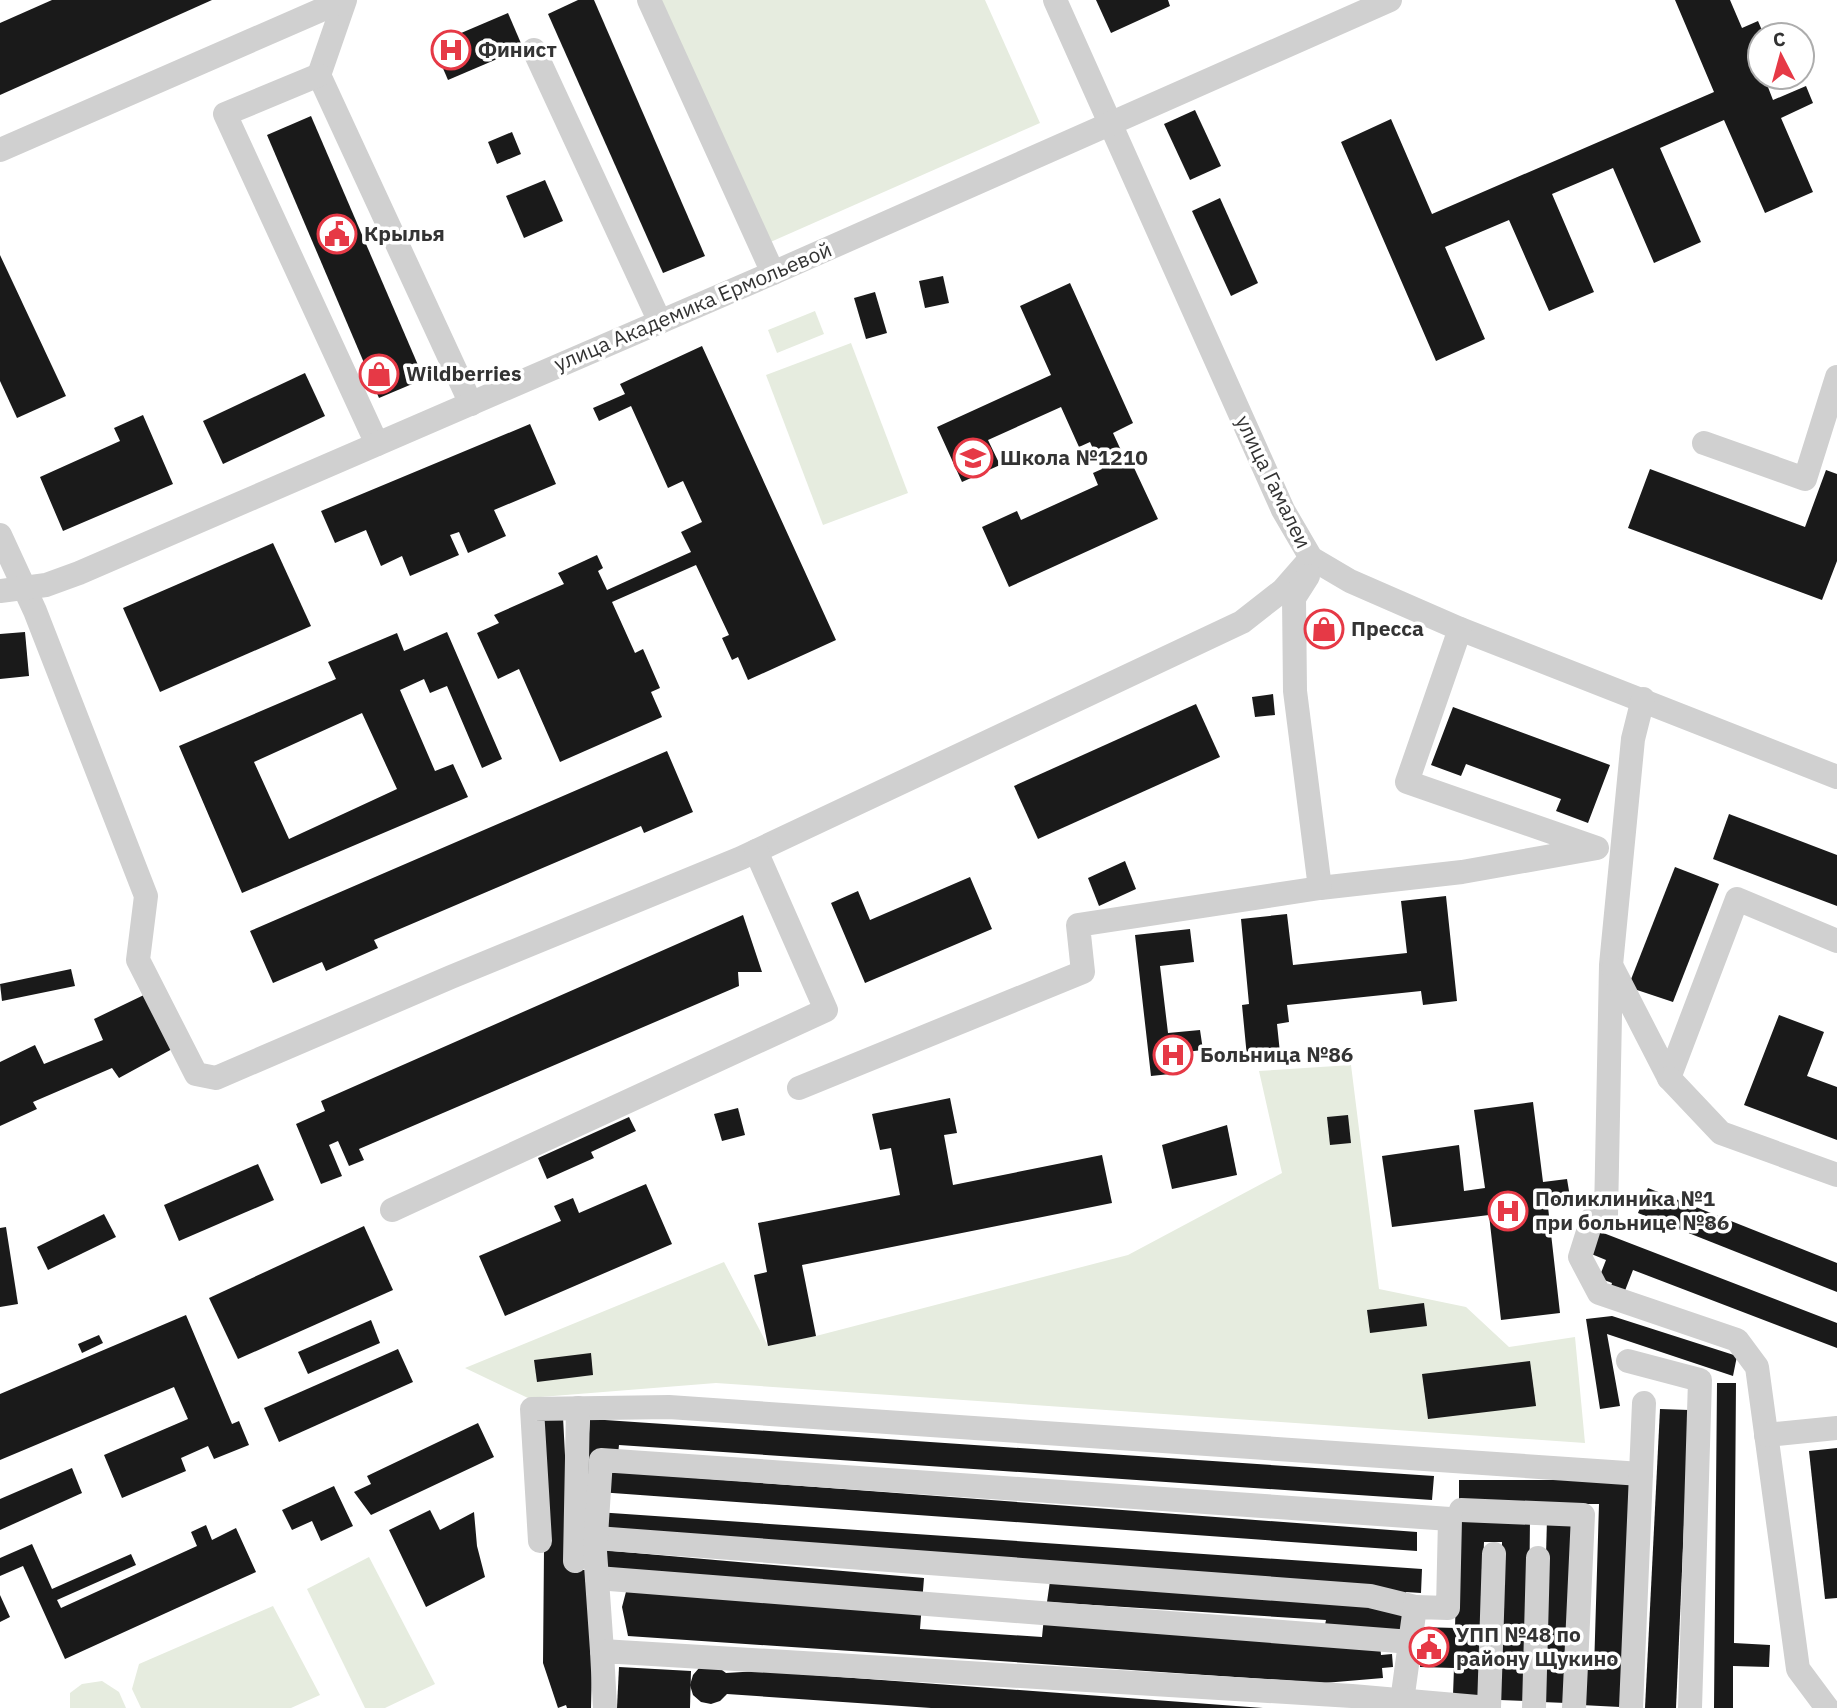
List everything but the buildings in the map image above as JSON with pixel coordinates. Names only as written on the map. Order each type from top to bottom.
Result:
[{"type":"street","points":[[344,0],[318,75],[471,404]]},
{"type":"street","points":[[0,150],[344,0]]},
{"type":"street","points":[[649,0],[773,273]]},
{"type":"street","name":"улица Гамалеи","points":[[1055,0],[1295,536],[1314,560],[1350,581],[1460,629],[1837,777]]},
{"type":"street","name":"улица Академика Ермольевой","points":[[12,589],[46,585],[79,573],[773,273],[1111,124],[1376,3]]},
{"type":"street","points":[[534,50],[660,322]]},
{"type":"street","points":[[318,75],[225,114],[377,444]]},
{"type":"street","points":[[1704,443],[1805,479],[1837,377]]},
{"type":"street","points":[[0,535],[12,589],[146,896],[138,960],[196,1074],[216,1078],[756,851],[1242,622],[1283,590],[1314,560]]},
{"type":"street","points":[[1314,560],[1294,598],[1295,691],[1320,888]]},
{"type":"street","points":[[799,1088],[1083,972],[1079,925],[1320,888],[1462,872],[1597,848],[1407,782],[1460,629]]},
{"type":"street","points":[[1643,699],[1633,739],[1611,965],[1606,1216],[1592,1219],[1580,1256],[1599,1293],[1737,1340],[1757,1367],[1798,1669],[1827,1708]]},
{"type":"street","points":[[392,1210],[826,1010],[756,851]]},
{"type":"street","points":[[1669,1078],[1737,899],[1837,941]]},
{"type":"street","points":[[1611,965],[1669,1078],[1721,1132],[1837,1175]]},
{"type":"street","points":[[1628,1362],[1700,1380],[1690,1708]]},
{"type":"street","points":[[1631,1708],[1644,1403]]},
{"type":"street","points":[[575,1561],[578,1408]]},
{"type":"street","points":[[540,1541],[532,1409],[669,1408],[1641,1474]]},
{"type":"street","points":[[1766,1435],[1837,1428]]},
{"type":"street","points":[[596,1538],[1370,1596],[1415,1607],[1448,1608],[1450,1519],[601,1460],[596,1538],[605,1708]]},
{"type":"street","points":[[1461,1510],[1583,1515],[1574,1708]]},
{"type":"street","points":[[602,1651],[1402,1700],[1489,1708],[1494,1554]]},
{"type":"street","points":[[1534,1708],[1538,1558]]},
{"type":"street","points":[[597,1578],[1410,1642]]},
{"type":"street","points":[[1402,1700],[1415,1607]]},
{"type":"shaded area","points":[[658,0],[985,0],[1040,123],[766,244]]},
{"type":"shaded area","points":[[815,311],[824,334],[777,353],[768,330]]},
{"type":"shaded area","points":[[851,343],[908,493],[823,525],[766,375]]},
{"type":"shaded area","points":[[1351,1065],[1379,1289],[1466,1307],[1509,1347],[1575,1337],[1585,1443],[716,1383],[528,1398],[465,1368],[724,1262],[768,1346],[1128,1255],[1282,1173],[1259,1071]]},
{"type":"shaded area","points":[[369,1557],[435,1684],[385,1708],[365,1708],[307,1589]]},
{"type":"shaded area","points":[[273,1606],[320,1695],[291,1708],[141,1708],[132,1689],[139,1664]]},
{"type":"shaded area","points":[[102,1681],[119,1692],[126,1708],[70,1708],[70,1693],[82,1684]]},
{"type":"place","name":"Финист","points":[[451,50]]},
{"type":"place","name":"Крылья","points":[[337,234]]},
{"type":"place","name":"Wildberries","points":[[379,374]]},
{"type":"place","name":"Школа №1210","points":[[973,458]]},
{"type":"place","name":"Пресса","points":[[1324,629]]},
{"type":"place","name":"Больница №86","points":[[1173,1055]]},
{"type":"place","name":"Поликлиника №1 при больнице №86","points":[[1508,1211]]},
{"type":"place","name":"УПП №48 по району Щукино","points":[[1429,1647]]}]
